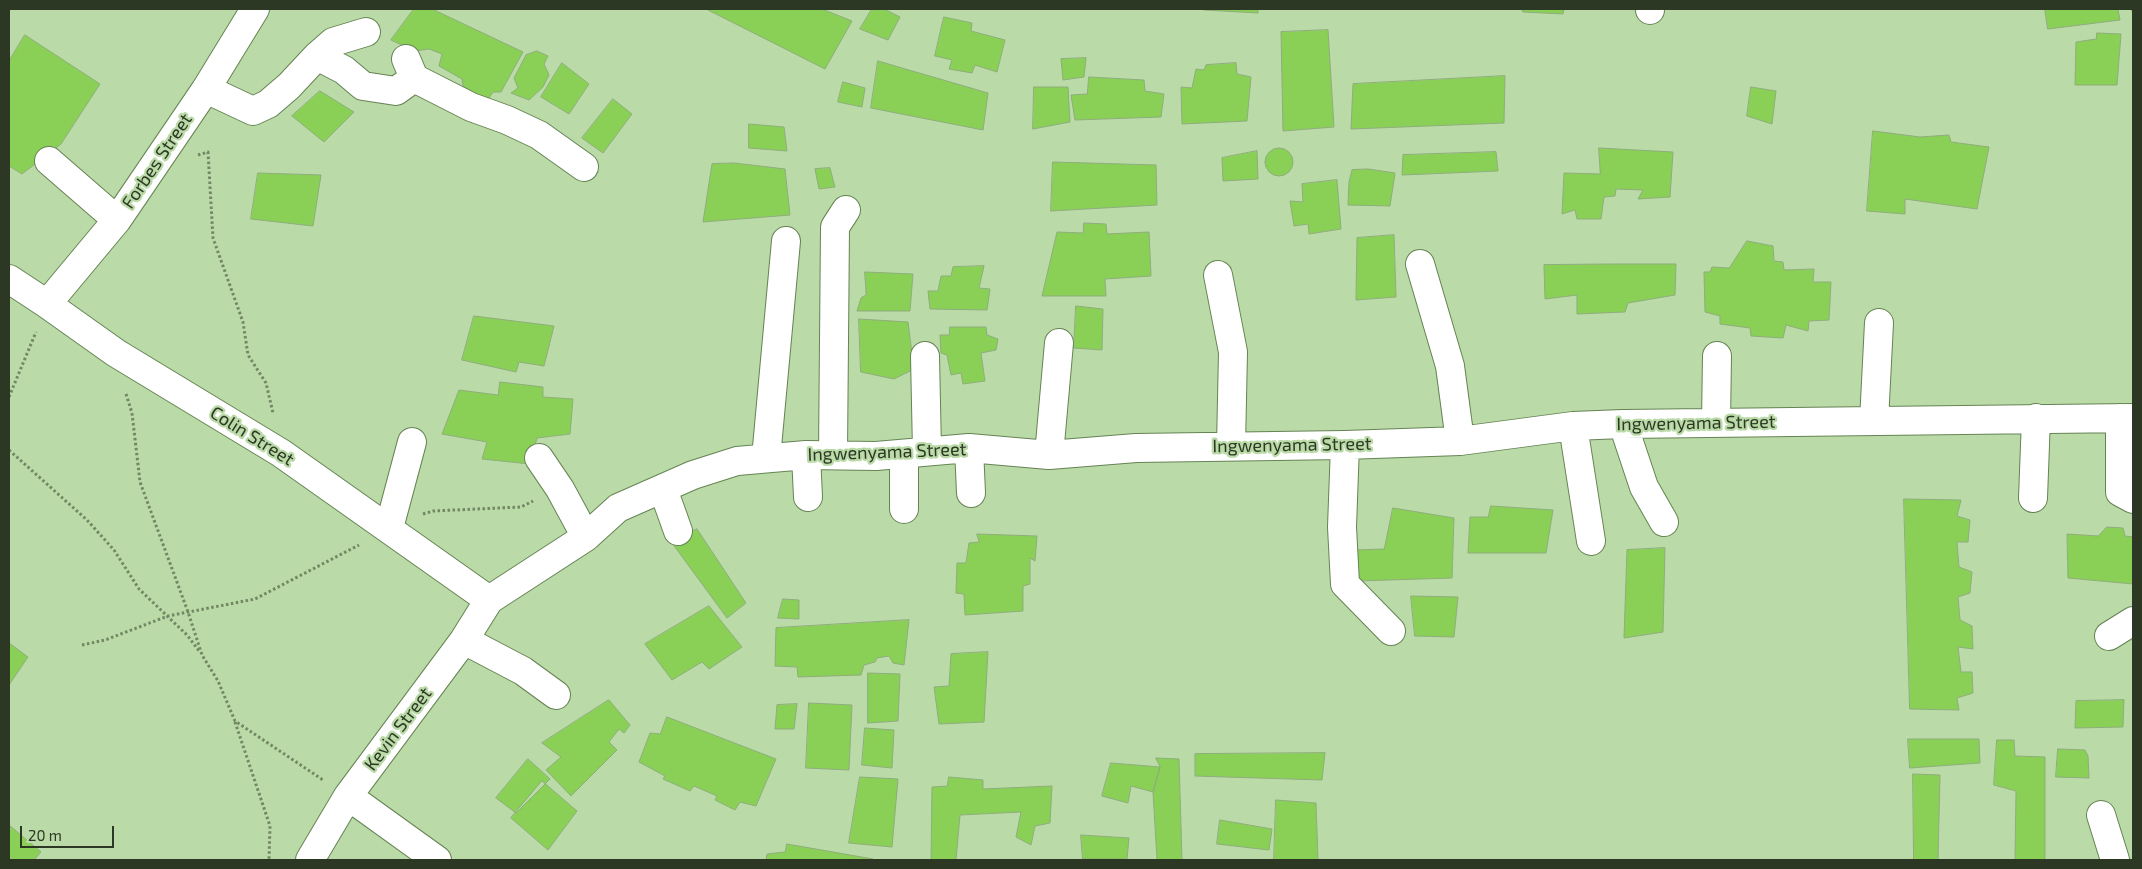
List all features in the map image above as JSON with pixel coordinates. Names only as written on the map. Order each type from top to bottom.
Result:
[{"type":"street","name":"Forbes Street","points":[[48,304],[117,220],[206,89],[255,9]]},
{"type":"street","points":[[206,89],[253,111],[268,104],[289,86],[316,56],[333,42],[366,32]]},
{"type":"street","points":[[316,56],[344,70],[363,86],[396,92],[410,69],[471,107],[507,120],[539,136],[584,167]]},
{"type":"street","points":[[49,161],[117,220]]},
{"type":"street","points":[[808,497],[819,455],[835,227],[846,210]]},
{"type":"street","points":[[766,458],[786,241]]},
{"type":"street","points":[[1420,264],[1450,366],[1460,441]]},
{"type":"street","points":[[1218,275],[1233,352],[1231,446]]},
{"type":"street","name":"Colin Street","points":[[9,279],[48,304],[116,353],[281,453],[390,528],[489,600]]},
{"type":"street","points":[[1874,421],[1879,323]]},
{"type":"street","points":[[1049,455],[1058,343]]},
{"type":"street","points":[[904,509],[915,452],[925,356]]},
{"type":"street","points":[[1716,422],[1717,356]]},
{"type":"street","points":[[2033,498],[2036,418]]},
{"type":"street","points":[[2127,418],[2120,492],[2133,499]]},
{"type":"street","name":"Ingwenyama Street","points":[[489,600],[586,538],[618,508],[693,475],[737,461],[819,455],[876,456],[969,448],[1049,455],[1136,448],[1345,445],[1460,441],[1574,426],[1623,424],[2127,418]]},
{"type":"street","points":[[1623,424],[1644,487],[1664,522]]},
{"type":"street","points":[[1574,426],[1591,541]]},
{"type":"street","points":[[390,528],[412,442]]},
{"type":"street","points":[[1345,445],[1342,528],[1345,584],[1391,631]]},
{"type":"street","points":[[969,448],[971,493]]},
{"type":"street","points":[[539,458],[560,488],[586,538]]},
{"type":"street","points":[[663,489],[678,531]]},
{"type":"street","name":"Kevin Street","points":[[310,860],[348,796],[464,640],[489,600]]},
{"type":"street","points":[[2108,636],[2133,621]]},
{"type":"street","points":[[464,640],[523,671],[556,696]]},
{"type":"street","points":[[348,796],[438,860]]},
{"type":"street","points":[[2101,815],[2115,860]]},
{"type":"path","points":[[152,170],[208,152],[213,238],[243,322],[248,355],[266,383],[281,453]]},
{"type":"path","points":[[9,397],[48,304]]},
{"type":"path","points":[[116,353],[115,361],[132,413],[140,482],[202,655]]},
{"type":"path","points":[[9,450],[87,520],[114,550],[140,589],[187,634],[202,655],[218,681],[235,721],[270,826],[269,860]]},
{"type":"path","points":[[82,645],[105,640],[168,616],[255,599],[390,528],[433,510],[521,507],[560,488]]},
{"type":"path","points":[[235,721],[348,796]]},
{"type":"building","points":[[414,9],[432,9],[523,52],[501,92],[493,92],[487,101],[463,86],[462,79],[439,66],[442,54],[429,49],[415,51],[391,40]]},
{"type":"building","points":[[708,9],[822,9],[852,21],[825,69]]},
{"type":"building","points":[[872,9],[884,9],[900,17],[888,40],[860,29]]},
{"type":"building","points":[[1258,9],[1258,13],[1204,10]]},
{"type":"building","points":[[1523,9],[1564,9],[1563,14],[1523,12]]},
{"type":"building","points":[[2045,9],[2118,9],[2120,20],[2048,29]]},
{"type":"building","points":[[944,17],[972,23],[971,31],[1005,40],[997,72],[975,65],[972,73],[949,69],[952,60],[935,56]]},
{"type":"building","points":[[1328,30],[1334,127],[1283,131],[1281,32]]},
{"type":"building","points":[[2097,33],[2121,34],[2117,85],[2075,85],[2076,42],[2096,39]]},
{"type":"building","points":[[25,35],[100,84],[61,144],[22,174],[9,166],[9,61]]},
{"type":"building","points":[[537,51],[548,56],[544,64],[549,75],[543,87],[529,100],[511,93],[518,88],[514,78],[526,55]]},
{"type":"building","points":[[1086,58],[1084,77],[1063,80],[1061,59]]},
{"type":"building","points":[[878,61],[988,93],[983,130],[871,108]]},
{"type":"building","points":[[562,63],[589,84],[569,114],[541,97]]},
{"type":"building","points":[[1236,63],[1237,74],[1251,77],[1247,121],[1182,124],[1181,87],[1192,88],[1196,69],[1204,70],[1206,65]]},
{"type":"building","points":[[1505,76],[1504,123],[1351,129],[1353,84]]},
{"type":"building","points":[[1089,77],[1144,80],[1145,91],[1164,94],[1161,117],[1075,120],[1071,95],[1087,94]]},
{"type":"building","points":[[843,82],[865,88],[862,107],[838,102]]},
{"type":"building","points":[[1034,87],[1068,87],[1070,122],[1033,129]]},
{"type":"building","points":[[1751,87],[1776,91],[1772,124],[1747,116]]},
{"type":"building","points":[[320,91],[354,112],[324,142],[292,116]]},
{"type":"building","points":[[613,99],[632,114],[603,153],[582,138]]},
{"type":"building","points":[[749,124],[784,127],[787,151],[749,148]]},
{"type":"building","points":[[1873,131],[1920,137],[1949,135],[1951,142],[1989,147],[1977,209],[1905,199],[1905,214],[1867,211]]},
{"type":"building","points":[[1279,148],[1289,152],[1293,162],[1289,172],[1279,176],[1269,172],[1265,162],[1269,152]]},
{"type":"building","points":[[1599,148],[1673,152],[1670,197],[1638,199],[1643,190],[1616,189],[1615,196],[1604,197],[1601,219],[1577,219],[1575,210],[1562,214],[1564,173],[1600,174]]},
{"type":"building","points":[[1257,151],[1258,179],[1223,181],[1222,158]]},
{"type":"building","points":[[1496,152],[1498,171],[1402,175],[1403,155]]},
{"type":"building","points":[[1053,162],[1156,165],[1157,205],[1051,211]]},
{"type":"building","points":[[734,163],[785,169],[790,215],[703,222],[712,164]]},
{"type":"building","points":[[830,168],[835,187],[819,189],[815,169]]},
{"type":"building","points":[[1368,169],[1395,173],[1390,206],[1348,205],[1349,182],[1352,170]]},
{"type":"building","points":[[258,173],[321,175],[313,226],[251,219]]},
{"type":"building","points":[[1337,180],[1341,229],[1309,234],[1308,224],[1294,226],[1290,201],[1303,202],[1302,184]]},
{"type":"building","points":[[1084,223],[1106,224],[1107,234],[1149,232],[1151,276],[1105,279],[1106,296],[1042,296],[1057,232],[1083,233]]},
{"type":"building","points":[[1394,235],[1396,297],[1356,300],[1357,238]]},
{"type":"building","points":[[1747,241],[1773,246],[1774,261],[1783,262],[1784,270],[1814,269],[1813,282],[1831,282],[1829,320],[1809,321],[1808,331],[1786,325],[1783,338],[1751,336],[1750,328],[1720,324],[1720,316],[1705,312],[1704,272],[1710,272],[1712,267],[1729,268]]},
{"type":"building","points":[[1676,264],[1675,295],[1628,303],[1625,312],[1577,314],[1577,295],[1545,299],[1544,265]]},
{"type":"building","points":[[984,266],[979,288],[990,289],[987,310],[930,309],[928,291],[938,291],[941,276],[951,276],[953,267]]},
{"type":"building","points":[[865,272],[913,274],[910,311],[857,311],[861,298],[866,295]]},
{"type":"building","points":[[1076,306],[1103,309],[1102,350],[1074,348]]},
{"type":"building","points":[[474,316],[554,326],[544,366],[519,362],[516,372],[462,360]]},
{"type":"building","points":[[859,319],[908,322],[914,369],[894,379],[861,372]]},
{"type":"building","points":[[950,327],[986,327],[987,335],[998,339],[996,350],[981,353],[985,381],[963,384],[961,373],[951,375],[947,355],[941,353],[940,335],[949,335]]},
{"type":"building","points":[[500,382],[543,387],[543,397],[573,399],[570,434],[537,438],[530,464],[482,459],[487,442],[442,434],[459,390],[498,395]]},
{"type":"building","points":[[1904,499],[1961,500],[1957,516],[1970,520],[1968,542],[1957,542],[1959,567],[1972,572],[1970,593],[1958,597],[1960,620],[1972,626],[1973,649],[1958,647],[1961,672],[1972,672],[1973,693],[1957,698],[1959,710],[1910,709]]},
{"type":"building","points":[[1491,506],[1553,510],[1546,553],[1468,553],[1470,517],[1488,517]]},
{"type":"building","points":[[1393,508],[1454,518],[1452,578],[1357,581],[1354,550],[1384,549]]},
{"type":"building","points":[[2107,527],[2123,528],[2125,536],[2133,537],[2133,584],[2068,578],[2067,534],[2098,536]]},
{"type":"building","points":[[697,529],[746,603],[727,618],[672,543]]},
{"type":"building","points":[[977,534],[1037,536],[1035,561],[1030,558],[1030,584],[1023,586],[1023,611],[965,615],[964,594],[956,593],[957,563],[966,563],[969,543],[979,542]]},
{"type":"building","points":[[1665,548],[1663,632],[1624,638],[1627,550]]},
{"type":"building","points":[[1411,596],[1458,597],[1454,637],[1415,636]]},
{"type":"building","points":[[783,599],[799,600],[799,619],[778,618]]},
{"type":"building","points":[[709,606],[742,647],[709,669],[702,662],[672,680],[645,644]]},
{"type":"building","points":[[909,620],[904,665],[893,663],[889,656],[877,658],[875,662],[864,665],[861,675],[798,677],[797,667],[775,666],[776,628]]},
{"type":"building","points":[[9,643],[28,657],[9,685]]},
{"type":"building","points":[[988,652],[984,722],[939,724],[934,687],[949,686],[951,654]]},
{"type":"building","points":[[868,673],[900,674],[898,721],[868,723]]},
{"type":"building","points":[[609,700],[630,725],[624,733],[619,729],[609,742],[617,750],[571,796],[546,770],[561,757],[542,743]]},
{"type":"building","points":[[2124,700],[2123,727],[2075,728],[2076,701]]},
{"type":"building","points":[[809,703],[852,705],[849,770],[806,768]]},
{"type":"building","points":[[797,704],[794,729],[775,729],[777,705]]},
{"type":"building","points":[[667,717],[776,759],[756,806],[740,802],[735,810],[715,800],[717,796],[694,786],[690,791],[663,779],[665,776],[639,762],[650,733],[660,734]]},
{"type":"building","points":[[865,728],[894,730],[892,768],[862,765]]},
{"type":"building","points":[[1908,739],[1979,739],[1980,763],[1910,768]]},
{"type":"building","points":[[1997,740],[2014,740],[2015,756],[2045,757],[2045,860],[2015,860],[2016,791],[1994,785]]},
{"type":"building","points":[[2058,749],[2085,750],[2088,756],[2089,778],[2056,777]]},
{"type":"building","points":[[1325,753],[1322,780],[1195,776],[1195,754]]},
{"type":"building","points":[[1156,758],[1179,759],[1182,860],[1157,860],[1153,792],[1160,767]]},
{"type":"building","points":[[528,759],[550,779],[516,813],[496,798]]},
{"type":"building","points":[[1111,763],[1160,767],[1153,792],[1131,786],[1128,803],[1102,796]]},
{"type":"building","points":[[1913,774],[1940,775],[1938,860],[1914,860]]},
{"type":"building","points":[[860,777],[898,779],[892,847],[849,843]]},
{"type":"building","points":[[949,777],[983,780],[983,789],[1052,786],[1050,823],[1035,826],[1031,845],[1016,837],[1021,812],[960,815],[956,860],[931,860],[932,787],[947,786]]},
{"type":"building","points":[[542,781],[577,811],[548,850],[511,818]]},
{"type":"building","points":[[1276,800],[1316,803],[1318,860],[1274,860]]},
{"type":"building","points":[[1220,820],[1272,829],[1269,850],[1217,844]]},
{"type":"building","points":[[9,825],[41,852],[34,860],[9,860]]},
{"type":"building","points":[[1081,835],[1129,838],[1127,859],[1083,859]]},
{"type":"building","points":[[787,844],[873,860],[766,860],[767,854],[785,852]]}]
